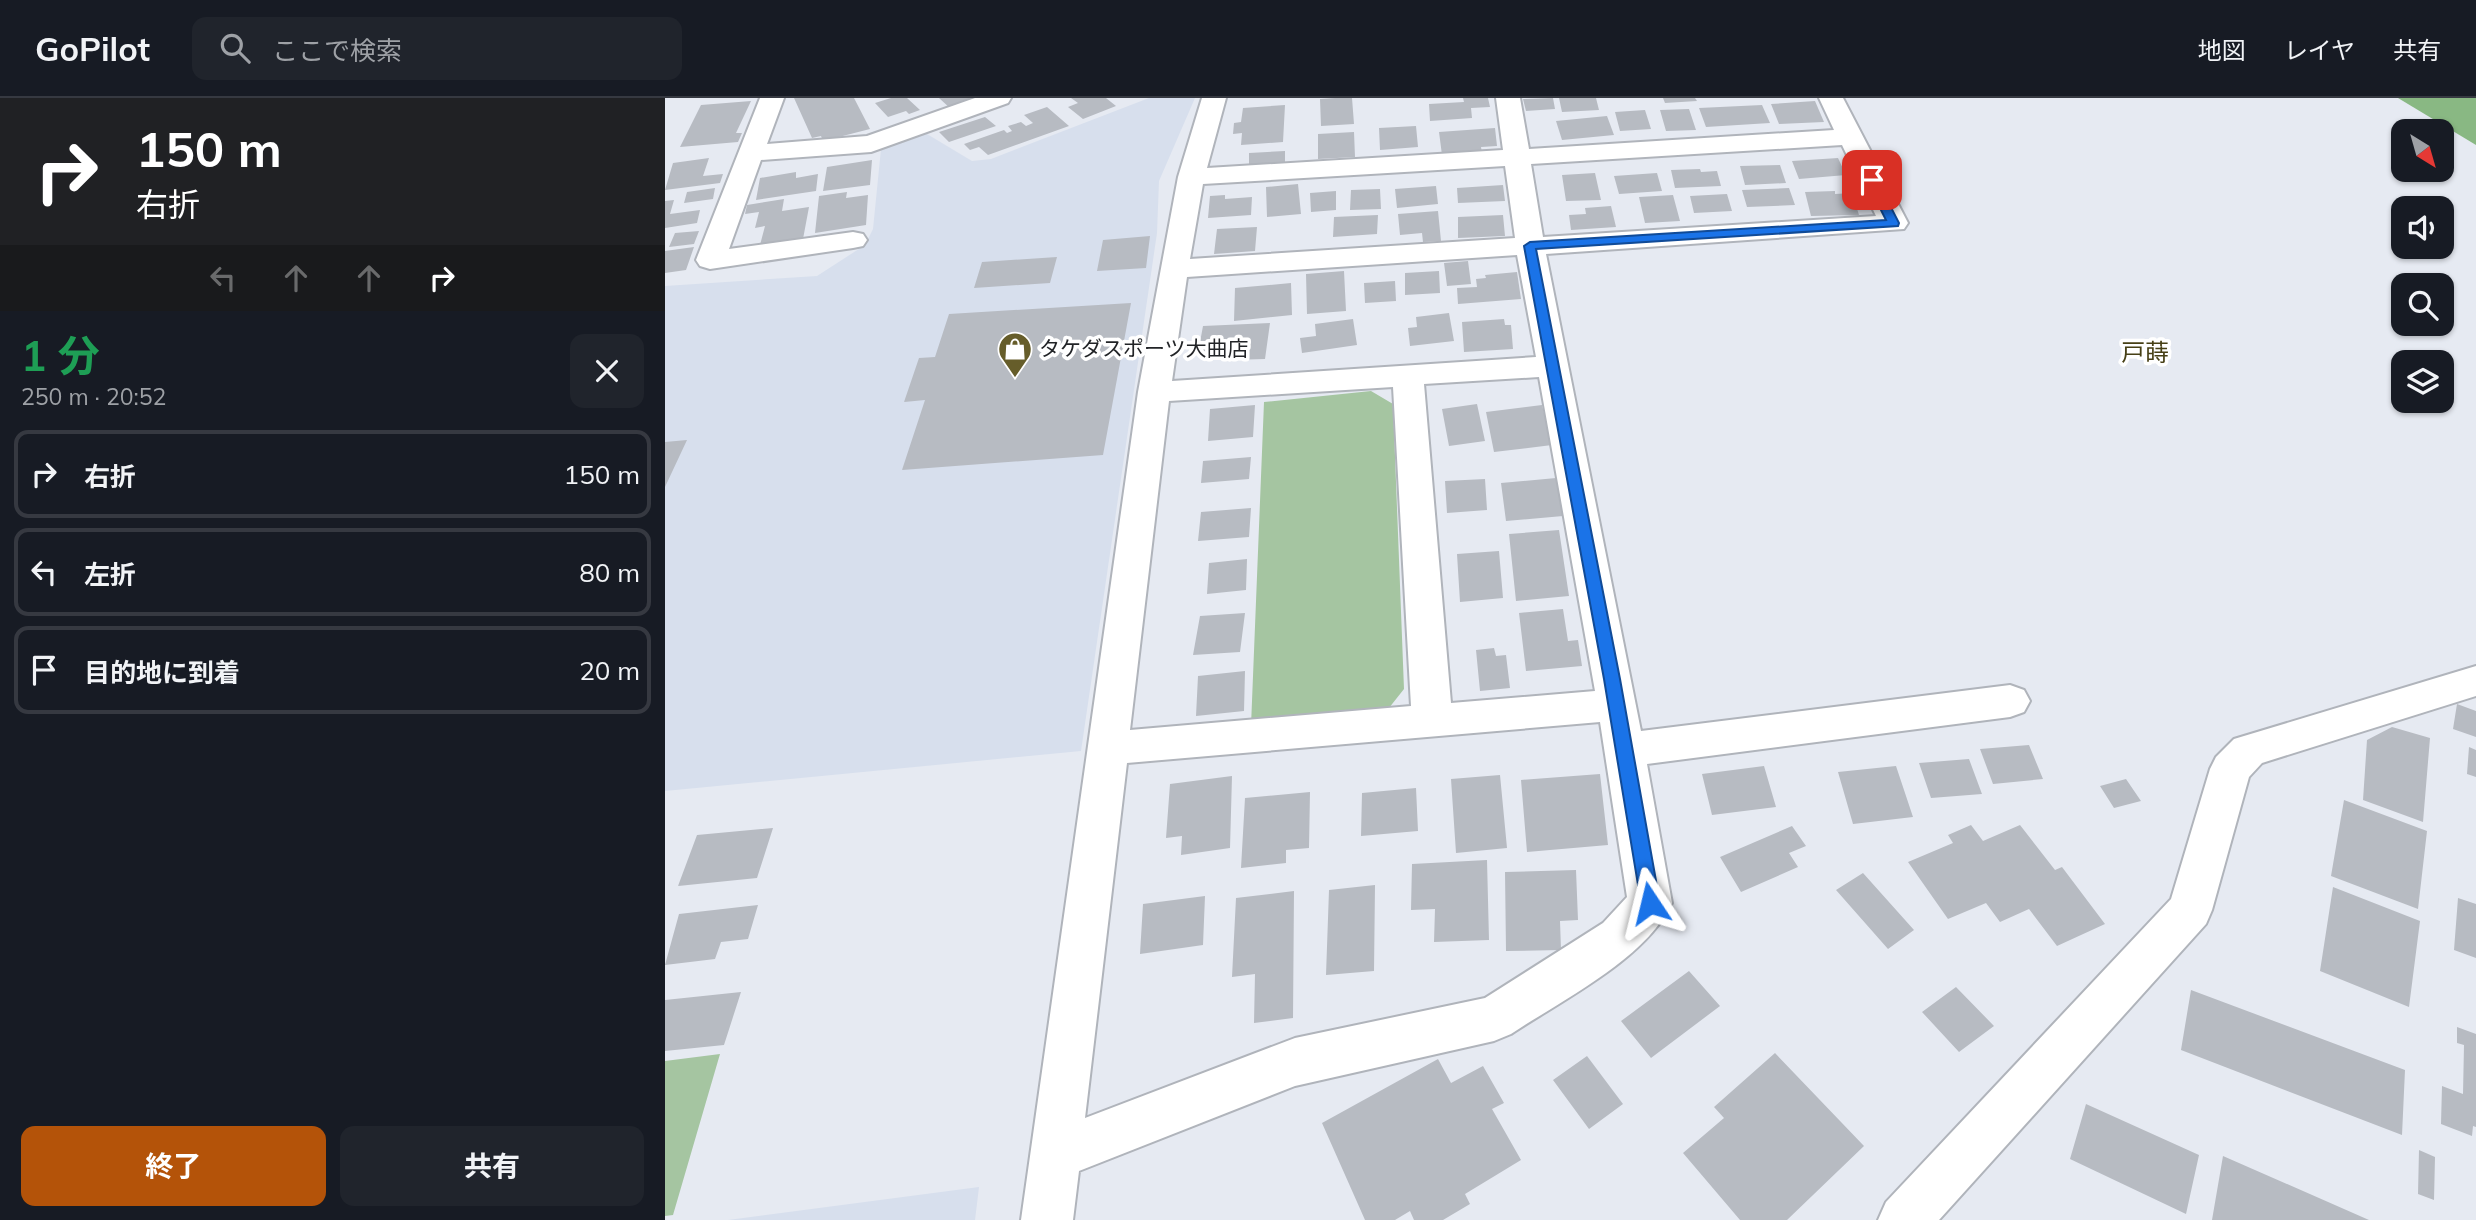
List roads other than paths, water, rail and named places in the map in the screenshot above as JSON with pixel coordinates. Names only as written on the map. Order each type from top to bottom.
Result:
[{"type":"street","points":[[772,98],[710,260],[853,240]]},
{"type":"street","points":[[750,153],[871,144],[999,98]]},
{"type":"street","points":[[1047,1220],[1154,392],[1191,177],[1214,98]]},
{"type":"street","points":[[1054,1155],[1295,1062],[1494,1018],[1619,938],[1650,903],[1616,705],[1530,246],[1508,98]]},
{"type":"street","points":[[1174,269],[1894,223],[1831,98]]},
{"type":"street","points":[[1191,177],[1850,137]]},
{"type":"street","points":[[1154,392],[1554,366]]},
{"type":"street","points":[[1408,376],[1431,721]]},
{"type":"street","points":[[1904,1220],[2190,910],[2231,769],[2248,751],[2476,681]]},
{"type":"street","points":[[1624,750],[2010,701]]},
{"type":"street","points":[[1110,748],[1616,705]]},
{"type":"place","name":"タケダスポーツ大曲店","points":[[1015,379]]},
{"type":"district","name":"戸蒔","points":[[2145,353]]}]
